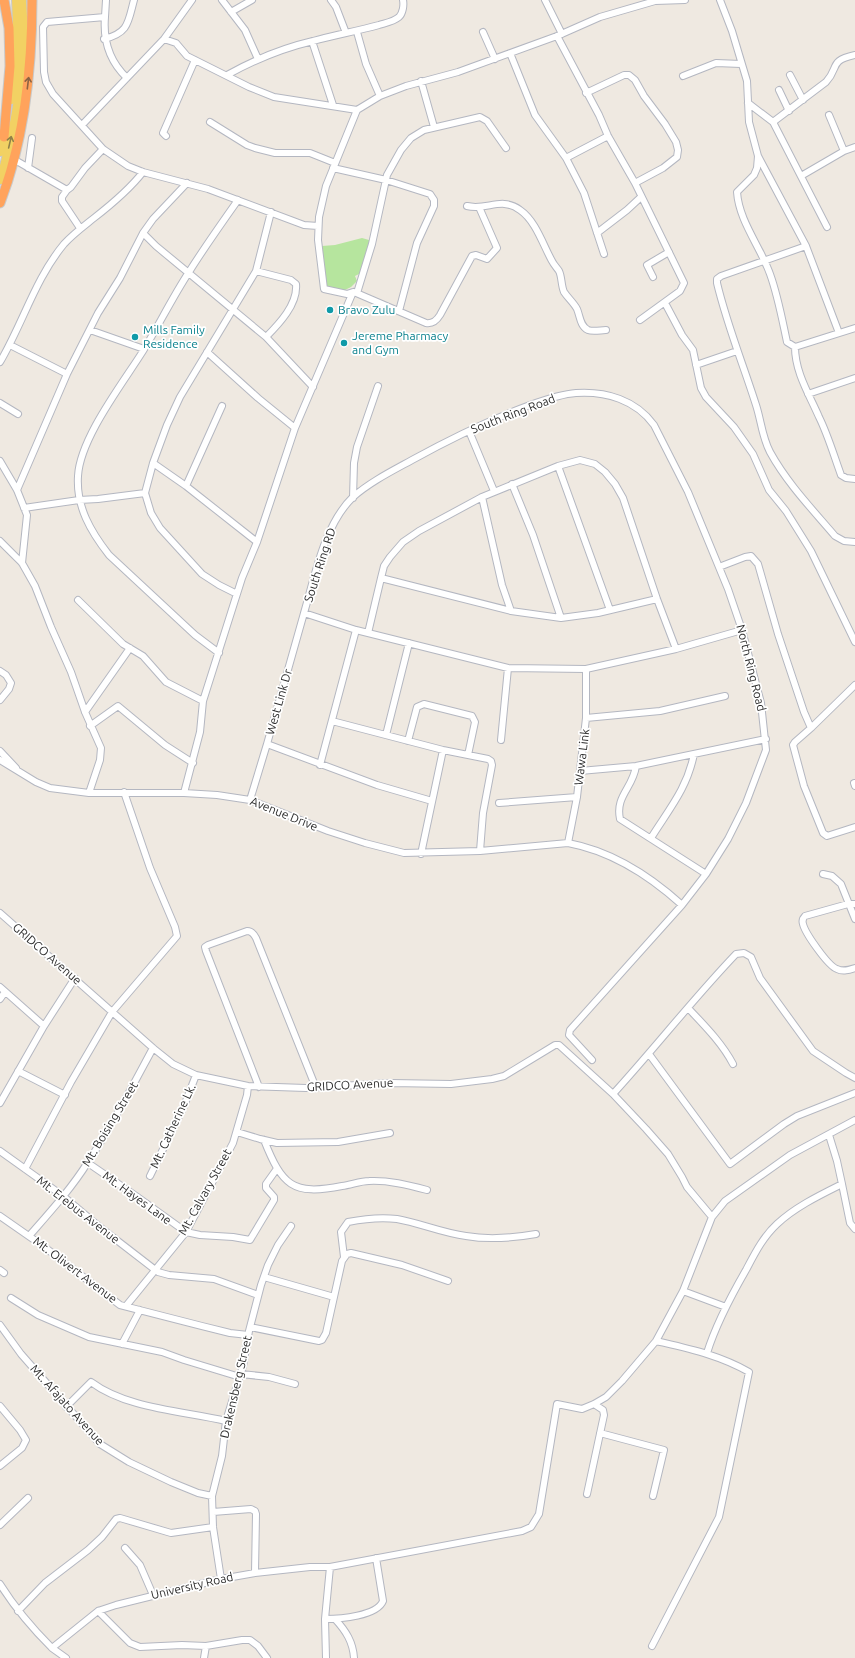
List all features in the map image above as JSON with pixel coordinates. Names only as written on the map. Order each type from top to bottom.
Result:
[{"type":"highway","points":[[4,0],[8,28],[10,66],[4,137]]},
{"type":"highway","points":[[0,203],[14,160],[28,84],[32,35],[32,0]]},
{"type":"main road","points":[[0,152],[14,77],[17,28],[16,0]]},
{"type":"main road","points":[[0,180],[14,125],[19,96],[24,28],[22,0]]},
{"type":"street","points":[[106,0],[104,38],[114,64],[127,78]]},
{"type":"street","points":[[104,38],[116,36],[123,32],[134,0]]},
{"type":"street","points":[[82,125],[164,39],[192,0]]},
{"type":"street","points":[[222,0],[245,30],[258,59]]},
{"type":"street","points":[[231,12],[252,0]]},
{"type":"street","points":[[331,0],[336,7],[346,33]]},
{"type":"street","points":[[227,75],[258,59],[312,41],[356,32],[392,21],[400,16],[404,6],[404,0]]},
{"type":"street","points":[[545,0],[586,93],[599,115],[608,136],[635,182],[684,283],[680,291],[640,320]]},
{"type":"street","points":[[480,207],[497,248],[487,259],[476,255],[472,256],[438,318],[431,324],[355,292],[347,294],[324,289],[319,253],[318,226],[326,186],[357,110],[380,96],[421,81],[458,72],[510,54],[560,35],[600,17],[655,2],[685,0]]},
{"type":"street","points":[[720,0],[732,31],[747,80],[749,122],[758,156],[806,246],[839,333]]},
{"type":"street","points":[[106,17],[47,22],[43,27],[44,72],[46,82],[53,94],[103,149],[128,166],[143,172],[208,188],[304,225],[318,226]]},
{"type":"street","points":[[356,32],[366,64],[380,96]]},
{"type":"street","points":[[483,32],[495,59]]},
{"type":"street","points":[[164,39],[176,43],[187,56],[194,60],[249,87],[274,97],[333,105],[357,110]]},
{"type":"street","points":[[312,41],[333,105]]},
{"type":"street","points":[[510,54],[535,115],[566,158],[584,193],[604,254]]},
{"type":"street","points":[[773,122],[790,111],[828,79],[834,65],[840,60],[855,55]]},
{"type":"street","points":[[166,136],[163,133],[194,60]]},
{"type":"street","points":[[683,76],[716,63],[741,64]]},
{"type":"street","points":[[586,93],[624,75],[629,75],[635,80],[644,96],[665,124],[676,142],[678,150],[676,157],[663,168],[635,182]]},
{"type":"street","points":[[790,75],[803,100]]},
{"type":"street","points":[[421,81],[434,127]]},
{"type":"street","points":[[779,90],[790,111]]},
{"type":"street","points":[[748,103],[773,122],[827,227]]},
{"type":"street","points":[[829,115],[844,151]]},
{"type":"street","points":[[184,793],[200,732],[203,701],[237,594],[295,428],[355,292],[372,244],[387,175],[401,150],[411,138],[424,130],[434,127],[480,117],[487,121],[506,148]]},
{"type":"street","points":[[210,122],[251,147],[275,153],[310,153],[334,165],[430,194],[434,200],[434,206],[417,243],[399,311]]},
{"type":"street","points":[[566,158],[608,136]]},
{"type":"street","points":[[28,168],[32,138]]},
{"type":"street","points":[[801,176],[844,151],[855,147]]},
{"type":"street","points":[[80,228],[62,201],[62,198],[85,168],[103,149]]},
{"type":"street","points":[[758,156],[757,168],[754,175],[737,192],[737,197],[739,209],[764,261],[777,298],[787,342],[795,347],[855,328]]},
{"type":"street","points":[[14,160],[67,190]]},
{"type":"street","points":[[0,362],[10,345],[45,271],[64,244],[80,228],[116,201],[143,172]]},
{"type":"street","points":[[16,490],[67,374],[98,313],[120,278],[143,233],[153,219],[187,183]]},
{"type":"street","points":[[597,233],[641,197]]},
{"type":"street","points":[[219,653],[195,635],[109,555],[91,530],[85,518],[80,500],[78,474],[83,454],[99,420],[144,349],[188,273],[238,200]]},
{"type":"street","points":[[467,206],[480,207],[500,203],[508,204],[524,213],[535,228],[553,264],[559,271],[565,294],[577,308],[583,326],[588,330],[593,331],[606,330]]},
{"type":"street","points":[[237,594],[202,574],[160,528],[151,513],[145,493],[153,463],[177,404],[256,271],[271,212]]},
{"type":"street","points":[[143,233],[188,273],[266,337],[313,387]]},
{"type":"street","points":[[806,246],[721,276],[717,279],[716,283],[725,316],[757,406],[764,437],[770,451],[788,480],[835,536],[844,541],[855,542]]},
{"type":"street","points":[[653,277],[647,265],[669,252]]},
{"type":"street","points":[[256,271],[291,280],[296,284],[296,290],[288,312],[266,337]]},
{"type":"street","points":[[665,303],[682,335],[693,350],[701,388],[706,397],[734,427],[753,454],[769,490],[786,511],[811,551],[855,642]]},
{"type":"street","points":[[90,330],[144,349]]},
{"type":"street","points":[[10,345],[67,374]]},
{"type":"street","points":[[795,347],[795,353],[802,380],[820,418],[841,475],[846,478],[855,479]]},
{"type":"street","points":[[696,365],[737,351]]},
{"type":"street","points":[[207,352],[258,398],[295,428]]},
{"type":"street","points":[[808,394],[855,378]]},
{"type":"street","points":[[353,498],[352,478],[357,447],[378,386]]},
{"type":"street","name":"South Ring Road","points":[[353,498],[378,479],[446,441],[515,410],[545,400],[575,393],[611,396],[628,402],[647,416],[654,425],[688,492],[706,535]]},
{"type":"street","points":[[0,403],[18,414]]},
{"type":"street","points":[[186,486],[222,406]]},
{"type":"street","points":[[469,431],[494,491]]},
{"type":"street","points":[[368,633],[384,566],[403,542],[419,531],[494,491],[558,466],[580,460],[595,464],[606,472],[623,498],[657,599],[676,649]]},
{"type":"street","points":[[0,461],[16,490],[26,514],[22,563]]},
{"type":"street","points":[[153,463],[186,486],[256,542]]},
{"type":"street","points":[[558,466],[610,610]]},
{"type":"street","points":[[512,484],[533,535],[561,618]]},
{"type":"street","points":[[24,508],[145,493]]},
{"type":"street","points":[[482,497],[502,585],[511,611]]},
{"type":"street","name":"South Ring RD","points":[[304,613],[323,550],[335,521],[353,498]]},
{"type":"street","name":"North Ring Road","points":[[592,1060],[569,1035],[570,1030],[682,905],[706,874],[728,839],[746,803],[765,754],[766,739],[762,703],[742,630],[706,535]]},
{"type":"street","points":[[0,541],[22,563],[35,586],[71,672],[84,712],[100,748],[101,754],[89,793]]},
{"type":"street","points":[[719,567],[751,556],[758,564],[778,634],[804,712],[811,728]]},
{"type":"street","points":[[381,578],[511,611],[561,618],[610,610],[657,599]]},
{"type":"street","points":[[78,600],[119,640],[143,656],[172,686],[203,701]]},
{"type":"street","points":[[304,613],[356,630],[508,668],[586,669],[676,649],[742,630]]},
{"type":"street","name":"West Link Dr","points":[[304,613],[267,744],[377,785],[432,801]]},
{"type":"street","points":[[320,764],[356,630]]},
{"type":"street","points":[[386,735],[408,643]]},
{"type":"street","points":[[84,712],[130,648]]},
{"type":"street","points":[[501,740],[508,668]]},
{"type":"street","name":"Wawa Link","points":[[568,843],[577,797],[586,718],[586,669]]},
{"type":"street","points":[[0,671],[6,675],[11,683],[9,689],[0,700]]},
{"type":"street","points":[[855,685],[798,739],[794,745],[804,786],[823,833],[827,836],[855,827]]},
{"type":"street","points":[[586,718],[660,711],[725,696]]},
{"type":"street","points":[[408,741],[417,707],[424,704],[472,716],[474,718],[475,722],[468,755]]},
{"type":"street","points":[[90,726],[118,706],[165,745],[193,763]]},
{"type":"street","points":[[332,721],[443,750],[488,759],[491,761],[492,765],[483,813],[480,851]]},
{"type":"street","points":[[580,771],[636,766],[766,739]]},
{"type":"street","points":[[250,800],[267,744]]},
{"type":"street","points":[[421,854],[443,750]]},
{"type":"street","points":[[0,751],[18,771]]},
{"type":"street","points":[[651,838],[678,797],[691,768],[694,754]]},
{"type":"street","name":"Avenue Drive","points":[[0,760],[36,782],[50,788],[89,793],[184,793],[217,795],[250,800],[328,832],[404,853],[421,854],[480,851],[568,843],[596,850],[623,863],[663,888],[682,905]]},
{"type":"street","points":[[636,766],[631,782],[618,807],[620,819],[706,874]]},
{"type":"street","points":[[25,1169],[65,1094],[112,1012],[177,936],[175,927],[150,868],[124,792]]},
{"type":"street","points":[[499,803],[577,797]]},
{"type":"street","points":[[823,874],[832,876],[840,884],[855,919]]},
{"type":"street","points":[[855,904],[848,904],[805,916],[803,918],[803,924],[816,948],[831,966],[839,970],[855,968]]},
{"type":"street","name":"GRIDCO Avenue","points":[[1,916],[75,978],[153,1048],[173,1064],[196,1075],[259,1087],[316,1088],[391,1083],[451,1084],[504,1076],[555,1045],[562,1047],[613,1094],[668,1154],[687,1187],[712,1217]]},
{"type":"street","points":[[259,1087],[206,951],[206,947],[208,945],[246,931],[253,933],[256,938],[316,1088]]},
{"type":"street","points":[[613,1094],[649,1054],[709,982],[736,954],[744,953],[751,957],[760,978],[813,1050],[846,1074],[855,1078]]},
{"type":"street","points":[[0,1102],[44,1026],[75,978]]},
{"type":"street","points":[[0,999],[2,990],[44,1026]]},
{"type":"street","points":[[688,1008],[704,1025],[733,1064]]},
{"type":"street","name":"Mt. Boising Street","points":[[29,1236],[63,1196],[88,1163],[123,1104],[153,1048]]},
{"type":"street","points":[[649,1054],[730,1164],[791,1120],[855,1093]]},
{"type":"street","points":[[18,1071],[65,1094]]},
{"type":"street","name":"Mt. Catherine Lk.","points":[[150,1176],[178,1119],[196,1075]]},
{"type":"street","name":"Mt. Calvary Street","points":[[126,1306],[186,1232],[233,1143],[247,1095],[248,1086]]},
{"type":"street","points":[[587,1494],[604,1412],[594,1404],[606,1397],[622,1381],[656,1341],[683,1291],[712,1217],[725,1201],[790,1155],[855,1120]]},
{"type":"street","points":[[237,1132],[277,1143],[338,1142],[390,1133]]},
{"type":"street","points":[[829,1135],[837,1161],[850,1223],[855,1229]]},
{"type":"street","points":[[264,1140],[276,1170],[291,1185],[308,1190],[323,1190],[368,1180],[403,1184],[427,1190]]},
{"type":"street","name":"Mt. Erebus Avenue","points":[[0,1151],[63,1196],[155,1270]]},
{"type":"street","name":"Mt. Hayes Lane","points":[[88,1163],[186,1232]]},
{"type":"street","points":[[186,1232],[200,1235],[233,1237],[250,1240],[274,1200],[274,1197],[266,1188],[266,1184],[276,1170]]},
{"type":"street","points":[[707,1353],[726,1307],[762,1240],[782,1220],[803,1205],[842,1184]]},
{"type":"street","name":"Mt. Olivert Avenue","points":[[0,1216],[29,1236],[116,1302],[140,1310],[230,1333],[248,1335]]},
{"type":"street","points":[[344,1257],[340,1232],[348,1222],[354,1221],[383,1218],[397,1219],[464,1236],[483,1238],[536,1234]]},
{"type":"street","name":"Drakensberg Street","points":[[221,1579],[213,1527],[212,1496],[222,1456],[226,1421],[240,1375],[248,1335],[264,1277],[278,1245],[291,1226]]},
{"type":"street","points":[[250,1327],[319,1341],[322,1340],[326,1334],[342,1261],[347,1254],[351,1253],[402,1265],[448,1281]]},
{"type":"street","points":[[155,1270],[169,1275],[214,1280],[258,1295]]},
{"type":"street","points":[[264,1277],[334,1297]]},
{"type":"street","points":[[683,1291],[726,1307]]},
{"type":"street","points":[[11,1298],[38,1315],[88,1337],[162,1352],[184,1360],[240,1375],[269,1377],[295,1384]]},
{"type":"street","points":[[122,1344],[140,1310]]},
{"type":"street","name":"Mt. Afajato Avenue","points":[[0,1326],[21,1354],[66,1407],[88,1432],[107,1449],[171,1482],[198,1493],[212,1496]]},
{"type":"street","points":[[652,1646],[719,1517],[749,1372],[729,1361],[707,1353],[656,1341]]},
{"type":"street","points":[[66,1407],[91,1382],[107,1392],[135,1402],[226,1421]]},
{"type":"street","name":"University Road","points":[[52,1648],[98,1611],[153,1595],[221,1579],[255,1573],[310,1567],[330,1567],[522,1531],[531,1527],[539,1514],[557,1404],[582,1409],[594,1404]]},
{"type":"street","points":[[0,1406],[20,1430],[26,1440],[22,1448],[1,1463]]},
{"type":"street","points":[[600,1433],[664,1450],[665,1453],[653,1496]]},
{"type":"street","points":[[0,1524],[28,1498]]},
{"type":"street","points":[[213,1512],[251,1509],[255,1511],[255,1573]]},
{"type":"street","points":[[18,1611],[45,1583],[88,1550],[102,1537],[116,1519],[120,1518],[171,1533],[213,1527]]},
{"type":"street","points":[[125,1548],[140,1565],[153,1595]]},
{"type":"street","points":[[325,1619],[335,1619],[371,1612],[382,1604],[383,1601],[376,1558]]},
{"type":"street","points":[[326,1658],[325,1619],[330,1567]]},
{"type":"street","points":[[0,1584],[18,1611],[36,1633],[52,1648],[66,1658]]},
{"type":"street","points":[[98,1611],[130,1643],[140,1648],[182,1645],[206,1646],[250,1640],[258,1646],[267,1658]]},
{"type":"street","points":[[335,1619],[347,1632],[353,1647],[354,1658]]},
{"type":"street","points":[[204,1658],[206,1646]]},
{"type":"green space","points":[[362,238],[369,240],[369,242],[361,273],[355,276],[357,281],[351,287],[341,292],[324,288],[322,246],[335,245]]},
{"type":"place","name":"Bravo Zulu","points":[[330,310]]},
{"type":"place","name":"Mills Family Residence","points":[[135,337]]},
{"type":"place","name":"Jereme Pharmacy and Gym","points":[[344,343]]}]
